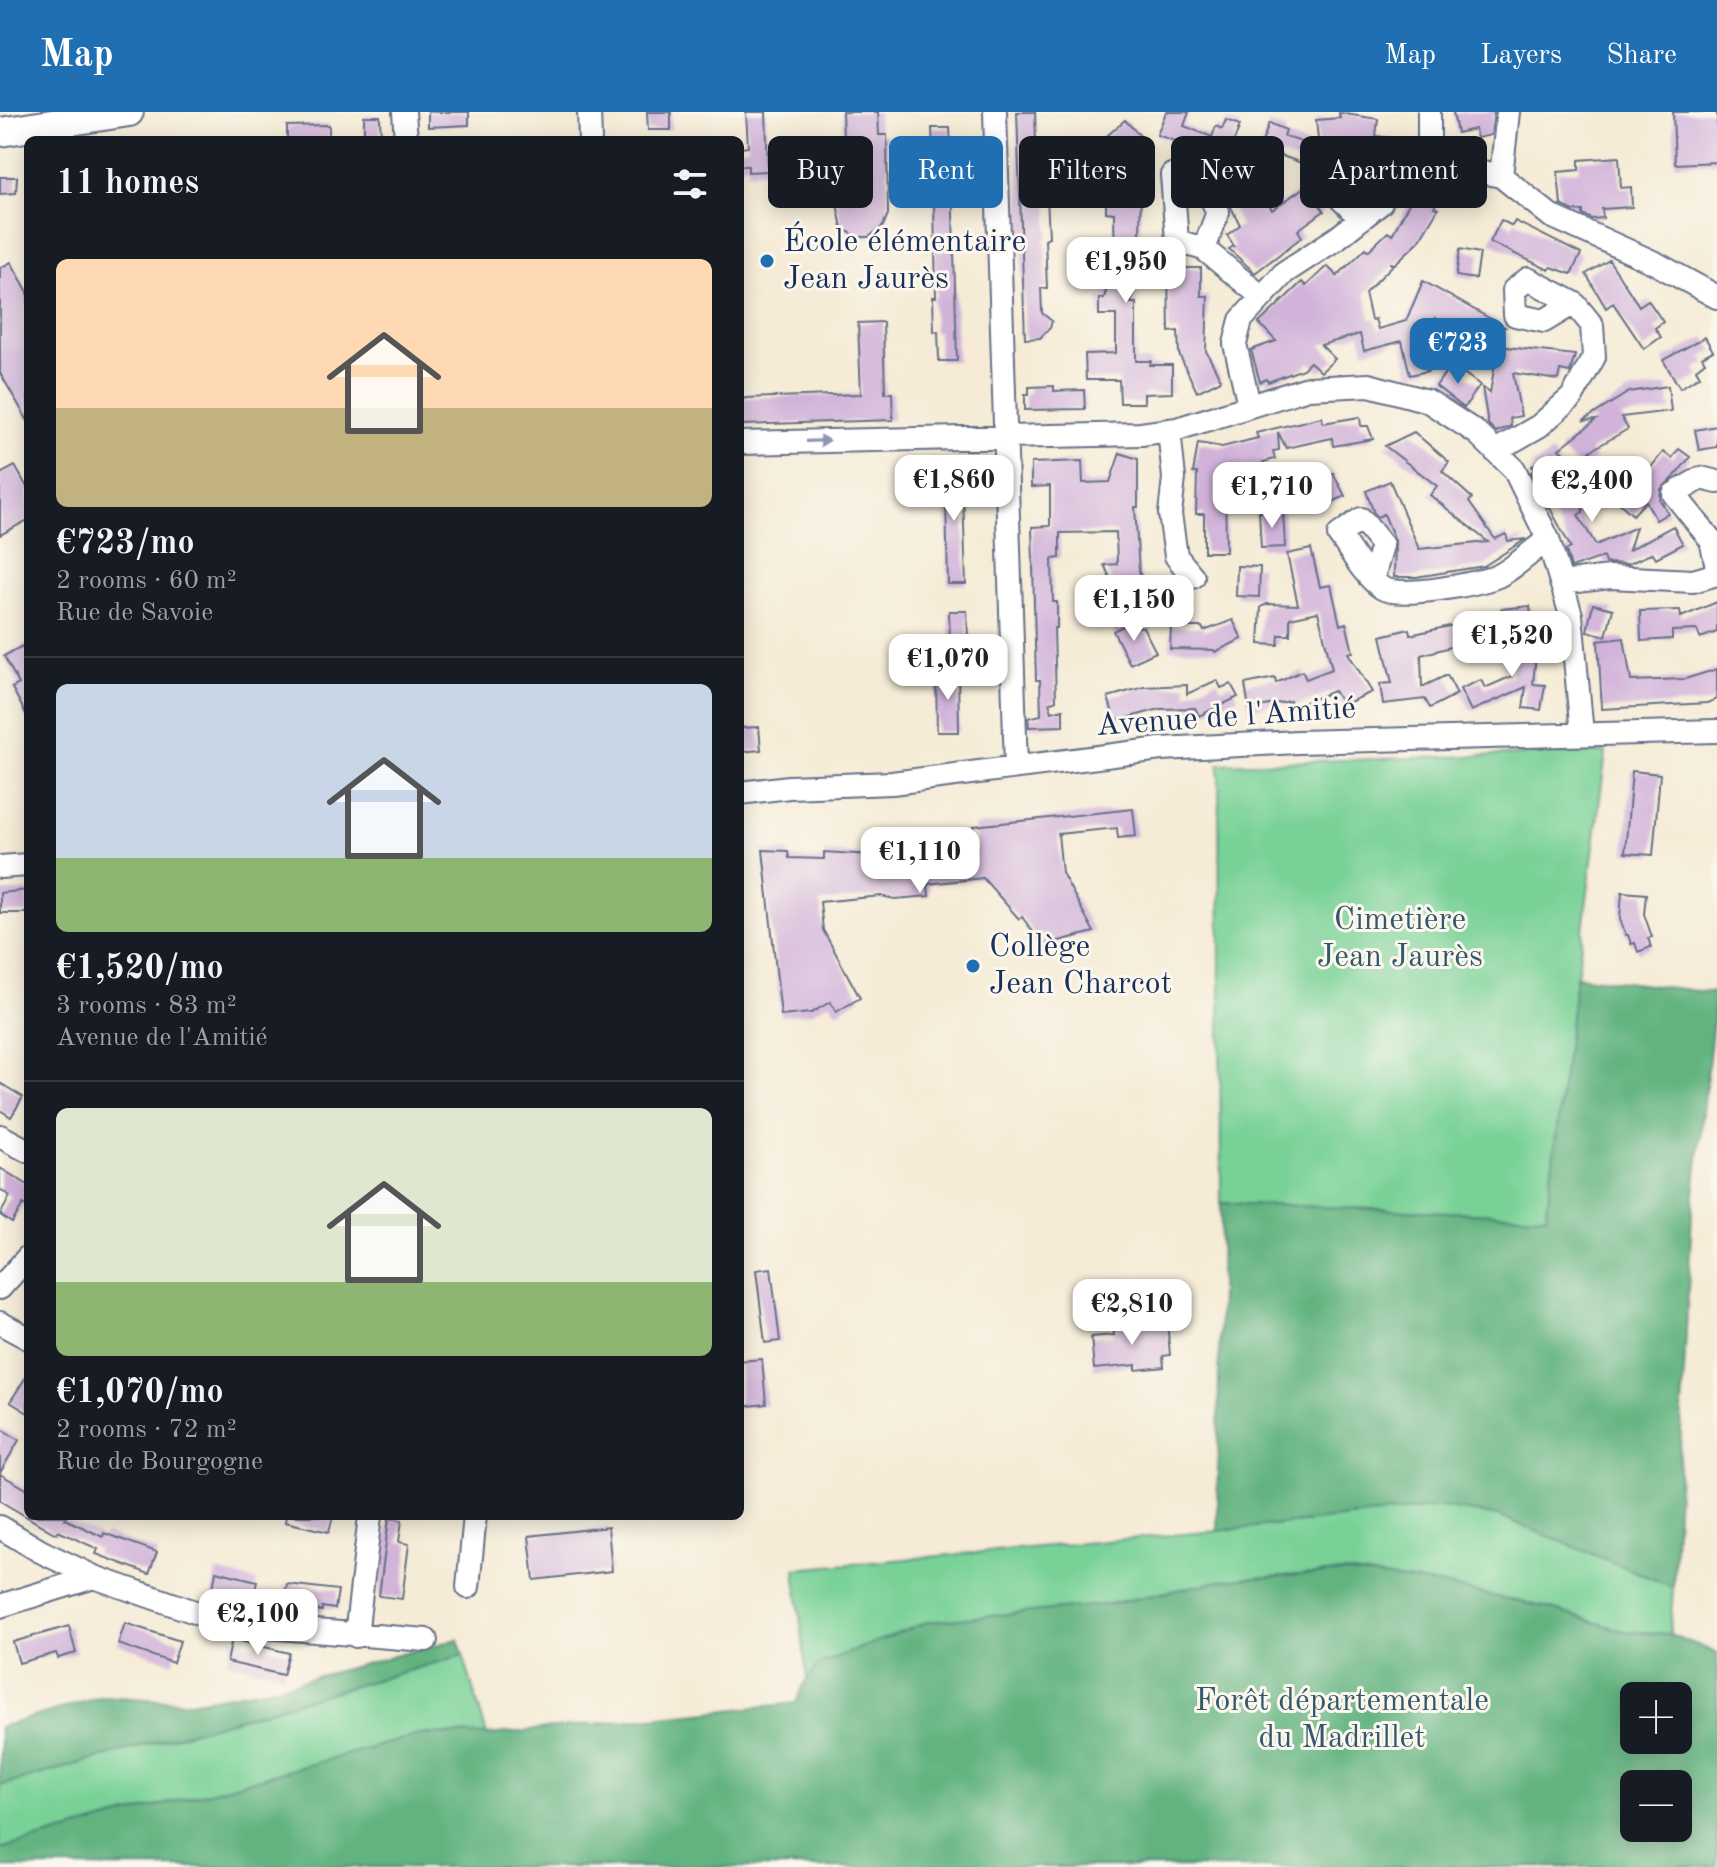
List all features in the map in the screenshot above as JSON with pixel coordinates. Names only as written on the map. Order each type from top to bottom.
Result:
[{"type":"main road","points":[[0,132],[129,112]]},
{"type":"street","points":[[404,112],[406,136]]},
{"type":"street","points":[[589,112],[590,136]]},
{"type":"street","points":[[995,112],[1016,767]]},
{"type":"street","points":[[1429,112],[1429,143],[1440,163],[1501,176],[1551,216],[1655,263],[1717,297]]},
{"type":"street","points":[[1501,176],[1508,112]]},
{"type":"street","points":[[1249,405],[1235,344],[1241,320],[1285,272],[1361,219]]},
{"type":"street","points":[[1204,249],[1262,297]]},
{"type":"street","points":[[1495,451],[1539,426],[1561,407],[1572,397],[1587,371],[1594,357],[1592,325],[1574,303]]},
{"type":"street","points":[[744,443],[1141,434],[1169,430],[1308,388],[1369,385],[1428,401],[1477,433],[1514,469],[1548,539],[1571,615],[1582,734]]},
{"type":"street","points":[[1169,430],[1174,478],[1170,514],[1176,556],[1193,577]]},
{"type":"street","points":[[1717,482],[1701,478],[1674,494],[1714,530],[1717,567]]},
{"type":"street","points":[[1373,578],[1383,589],[1405,594],[1499,576],[1548,539]]},
{"type":"street","points":[[1561,583],[1610,577],[1693,581],[1717,574]]},
{"type":"street","name":"Avenue de l'Amitié","points":[[744,793],[789,787],[892,783],[1161,749],[1298,742],[1717,731]]},
{"type":"street","points":[[0,867],[24,865]]},
{"type":"street","points":[[0,1136],[24,1149]]},
{"type":"street","points":[[0,1288],[24,1261]]},
{"type":"street","points":[[0,1323],[24,1336]]},
{"type":"street","points":[[356,1636],[370,1520]]},
{"type":"street","points":[[468,1587],[475,1520]]},
{"type":"street","points":[[0,1527],[40,1551],[94,1577],[198,1613],[266,1627],[426,1640]]},
{"type":"street","points":[[0,1606],[94,1577]]},
{"type":"green space","name":"Cimetière Jean Jaurès","points":[[1606,752],[1546,1216],[1221,1203],[1219,764]]},
{"type":"green space","points":[[1576,976],[1716,993],[1692,1213],[1673,1587],[1499,1516],[1443,1507],[1217,1531],[1221,1203],[1546,1216]]},
{"type":"green space","points":[[1443,1507],[1499,1516],[1673,1587],[1670,1634],[1623,1631],[1548,1608],[1443,1585],[1344,1572],[1224,1580],[819,1664],[807,1680],[795,1569]]},
{"type":"green space","name":"Forêt départementale du Madrillet","points":[[1343,1572],[1443,1585],[1548,1608],[1623,1631],[1670,1634],[1717,1653],[1717,1867],[0,1867],[0,1849],[422,1734],[487,1735],[796,1703],[803,1685],[819,1664],[927,1622],[1112,1604],[1224,1580]]},
{"type":"green space","points":[[458,1639],[463,1655],[0,1786],[0,1727],[103,1696],[190,1702],[285,1685]]},
{"type":"green space","points":[[463,1655],[487,1735],[422,1734],[0,1849],[0,1786]]},
{"type":"building","points":[[428,112],[469,112],[469,125],[428,127]]},
{"type":"building","points":[[647,112],[671,112],[671,130],[648,130]]},
{"type":"building","points":[[746,112],[766,112],[768,171],[748,172],[748,166],[744,166],[744,148],[748,147]]},
{"type":"building","points":[[842,112],[878,112],[879,135],[887,135],[888,214],[883,226],[869,237],[858,237],[842,228],[838,208],[873,208],[873,136],[843,136]]},
{"type":"building","points":[[1017,112],[1035,112],[1036,136],[1019,136],[1019,169]]},
{"type":"building","points":[[1166,112],[1189,112],[1184,126],[1209,136],[1171,136],[1171,140],[1157,135]]},
{"type":"building","points":[[1453,112],[1494,112],[1491,135],[1477,136],[1475,129],[1457,133]]},
{"type":"building","points":[[1673,112],[1717,112],[1717,162],[1675,164]]},
{"type":"building","points":[[1339,113],[1378,119],[1376,136],[1318,136],[1316,120],[1340,118]]},
{"type":"building","points":[[364,116],[380,116],[381,136],[364,136]]},
{"type":"building","points":[[1125,120],[1140,136],[1107,136]]},
{"type":"building","points":[[1226,120],[1240,125],[1236,136],[1212,136],[1216,126],[1222,129]]},
{"type":"building","points":[[1269,123],[1286,130],[1284,136],[1264,136]]},
{"type":"building","points":[[329,125],[329,136],[287,136],[287,126]]},
{"type":"building","points":[[932,128],[950,128],[950,136],[932,136]]},
{"type":"building","points":[[1284,136],[1300,142],[1300,162],[1284,157]]},
{"type":"building","points":[[1619,157],[1621,188],[1631,187],[1632,207],[1602,209],[1603,218],[1592,219],[1583,215],[1583,211],[1561,205],[1558,172],[1579,170],[1579,160]]},
{"type":"building","points":[[0,177],[17,177],[16,193],[0,194]]},
{"type":"building","points":[[1300,190],[1300,208],[1322,208],[1324,211],[1298,230],[1302,237],[1255,273],[1229,249],[1234,246],[1227,235],[1240,225],[1232,208],[1284,208],[1284,202]]},
{"type":"building","points":[[934,208],[953,208],[957,361],[939,361],[938,331],[934,332],[933,297],[936,297]]},
{"type":"building","points":[[1020,208],[1048,208],[1047,288],[1041,288],[1042,313],[1052,321],[1050,328],[1040,338],[1025,339]]},
{"type":"building","points":[[1106,208],[1141,208],[1140,237],[1133,237],[1126,261],[1142,266],[1131,303],[1136,303],[1136,361],[1151,361],[1150,365],[1172,365],[1172,393],[1144,394],[1144,403],[1120,403],[1119,380],[1086,380],[1085,354],[1116,353],[1116,315],[1099,315],[1099,298],[1104,298],[1115,260],[1114,213],[1106,212]]},
{"type":"building","points":[[1407,208],[1438,209],[1419,241],[1395,264],[1390,263],[1393,265],[1365,293],[1371,320],[1375,319],[1378,329],[1406,321],[1423,281],[1505,327],[1492,330],[1486,343],[1435,318],[1441,342],[1422,346],[1428,371],[1410,375],[1402,341],[1364,351],[1360,334],[1321,345],[1335,359],[1321,372],[1310,362],[1303,369],[1260,382],[1251,350],[1276,341],[1259,323],[1302,282],[1306,286],[1327,266],[1337,276],[1366,248],[1368,251],[1388,232],[1392,235]]},
{"type":"building","points":[[1501,220],[1512,226],[1515,221],[1581,254],[1571,274],[1551,267],[1549,270],[1490,242]]},
{"type":"building","points":[[1460,249],[1480,253],[1476,279],[1456,276]]},
{"type":"building","points":[[1609,260],[1639,306],[1648,300],[1663,322],[1655,328],[1661,337],[1644,349],[1613,303],[1606,308],[1586,274]]},
{"type":"building","points":[[11,262],[24,285],[24,414],[0,373],[0,268]]},
{"type":"building","points":[[1168,268],[1201,268],[1201,296],[1208,296],[1206,351],[1221,380],[1197,392],[1179,354],[1178,331],[1169,332]]},
{"type":"building","points":[[883,322],[885,393],[892,393],[893,420],[744,425],[746,398],[861,394],[858,323]]},
{"type":"building","points":[[1705,337],[1713,351],[1702,357],[1705,362],[1696,369],[1700,376],[1680,388],[1663,360]]},
{"type":"building","points":[[1498,346],[1575,355],[1570,372],[1560,370],[1558,380],[1513,373],[1521,416],[1510,418],[1511,426],[1496,432],[1488,424],[1482,387],[1490,393]]},
{"type":"building","points":[[1451,364],[1480,385],[1464,408],[1436,386]]},
{"type":"building","points":[[1054,386],[1054,391],[1084,390],[1085,409],[1025,410],[1025,394],[1029,394],[1029,387]]},
{"type":"building","points":[[1668,386],[1671,411],[1621,417],[1628,429],[1590,451],[1595,459],[1580,468],[1559,449],[1596,420],[1583,421],[1629,392]]},
{"type":"building","points":[[1322,417],[1323,423],[1360,417],[1361,426],[1368,426],[1373,439],[1333,446],[1332,438],[1286,448],[1278,432],[1279,450],[1273,451],[1275,459],[1263,462],[1264,465],[1225,474],[1226,552],[1204,552],[1204,514],[1196,514],[1197,473],[1193,473],[1198,443],[1222,447],[1258,438],[1256,433]]},
{"type":"building","points":[[1717,426],[1717,447],[1699,450],[1695,430]]},
{"type":"building","points":[[1414,432],[1449,462],[1442,471],[1472,498],[1469,502],[1495,539],[1506,534],[1508,541],[1526,539],[1484,566],[1416,577],[1394,577],[1395,541],[1384,514],[1378,517],[1374,513],[1366,491],[1390,481],[1419,549],[1488,542],[1430,495],[1437,486],[1385,446]]},
{"type":"building","points":[[1679,449],[1690,457],[1661,489],[1660,500],[1668,513],[1656,520],[1646,501],[1633,515],[1609,494],[1631,470],[1638,476],[1645,475],[1663,452],[1672,458]]},
{"type":"building","points":[[1120,453],[1138,459],[1138,507],[1135,507],[1139,572],[1153,606],[1128,615],[1104,565],[1117,564],[1116,532],[1060,533],[1060,558],[1052,559],[1053,602],[1057,602],[1057,628],[1054,628],[1056,700],[1049,703],[1052,712],[1063,709],[1063,726],[1029,727],[1028,718],[1041,715],[1040,680],[1036,680],[1032,527],[1050,526],[1050,486],[1031,487],[1031,463],[1082,461],[1083,483],[1110,482]]},
{"type":"building","points":[[1552,453],[1583,506],[1583,512],[1578,515],[1596,545],[1636,527],[1629,550],[1673,526],[1683,544],[1656,558],[1653,553],[1628,564],[1605,563],[1603,557],[1571,568],[1566,550],[1571,548],[1531,472],[1534,470],[1532,466]]},
{"type":"building","points":[[15,466],[24,482],[24,522],[0,535],[0,474]]},
{"type":"building","points":[[962,466],[966,584],[948,584],[946,501],[941,501],[940,467]]},
{"type":"building","points":[[1333,473],[1345,496],[1317,510],[1306,487]]},
{"type":"building","points":[[1283,511],[1285,547],[1261,548],[1259,512]]},
{"type":"building","points":[[1311,549],[1320,587],[1331,585],[1340,625],[1346,623],[1353,652],[1348,653],[1372,692],[1343,705],[1334,691],[1293,707],[1290,701],[1249,709],[1245,684],[1275,678],[1276,683],[1302,671],[1306,679],[1332,669],[1318,612],[1290,618],[1290,635],[1279,635],[1278,645],[1259,644],[1261,607],[1267,604],[1298,605],[1287,554]]},
{"type":"building","points":[[1237,566],[1260,567],[1259,597],[1236,596]]},
{"type":"building","points":[[1717,602],[1717,632],[1700,638],[1697,630],[1672,631],[1672,639],[1641,641],[1640,611],[1680,610],[1681,617]]},
{"type":"building","points":[[1593,604],[1613,609],[1606,636],[1587,631]]},
{"type":"building","points":[[1530,606],[1532,625],[1421,655],[1422,687],[1447,675],[1457,694],[1430,708],[1425,699],[1383,704],[1380,684],[1392,683],[1381,636],[1409,629],[1410,635],[1501,613],[1501,609]]},
{"type":"building","points":[[949,611],[967,611],[968,640],[950,641]]},
{"type":"building","points":[[1233,620],[1242,639],[1215,652],[1170,649],[1171,627],[1202,627],[1204,631]]},
{"type":"building","points":[[1123,626],[1143,627],[1156,652],[1130,664],[1113,631]]},
{"type":"building","points":[[1533,630],[1537,644],[1533,684],[1545,685],[1541,710],[1523,708],[1526,687],[1471,711],[1460,689],[1481,680],[1485,688],[1512,676],[1513,640]]},
{"type":"building","points":[[1624,638],[1631,681],[1685,679],[1717,669],[1717,699],[1707,703],[1602,709],[1598,641]]},
{"type":"building","points":[[24,645],[24,710],[12,688],[19,684],[4,656]]},
{"type":"building","points":[[958,671],[959,732],[937,732],[936,672]]},
{"type":"building","points":[[1217,680],[1221,688],[1231,684],[1238,697],[1199,716],[1195,708],[1160,709],[1115,721],[1108,697],[1144,687],[1187,685],[1187,694]]},
{"type":"building","points":[[759,727],[761,750],[744,752],[744,728]]},
{"type":"building","points":[[1632,771],[1660,774],[1653,855],[1625,853]]},
{"type":"building","points":[[1133,809],[1136,836],[1118,838],[1117,828],[1058,834],[1062,873],[1094,932],[1043,945],[1022,917],[1019,919],[983,878],[928,884],[929,896],[895,899],[881,896],[820,902],[823,930],[860,998],[836,1012],[830,1002],[811,1013],[781,1016],[763,850],[788,851],[789,858],[824,859],[824,852],[872,855],[872,859],[977,848],[974,826]]},
{"type":"building","points":[[24,890],[24,913],[0,913],[0,893]]},
{"type":"building","points":[[1622,892],[1646,894],[1644,914],[1652,937],[1648,938],[1651,947],[1638,952],[1635,943],[1631,944],[1626,935],[1620,919]]},
{"type":"building","points":[[0,1083],[23,1097],[11,1117],[0,1110]]},
{"type":"building","points":[[0,1168],[24,1183],[24,1205],[12,1223],[0,1215],[10,1196],[0,1189]]},
{"type":"building","points":[[771,1268],[780,1341],[765,1343],[756,1270]]},
{"type":"building","points":[[1167,1322],[1170,1355],[1163,1356],[1164,1367],[1136,1370],[1136,1365],[1094,1369],[1091,1337],[1114,1335],[1113,1327]]},
{"type":"building","points":[[762,1359],[766,1404],[744,1407],[744,1361]]},
{"type":"building","points":[[24,1380],[24,1411],[10,1402]]},
{"type":"building","points":[[0,1428],[19,1440],[0,1473]]},
{"type":"building","points":[[0,1474],[24,1488],[24,1515],[0,1501]]},
{"type":"building","points":[[32,1520],[67,1520],[103,1537],[104,1533],[157,1552],[149,1574],[96,1554],[98,1549],[58,1531],[56,1534]]},
{"type":"building","points":[[285,1520],[332,1520],[329,1532]]},
{"type":"building","points":[[389,1520],[402,1520],[399,1542],[409,1544],[402,1599],[379,1596]]},
{"type":"building","points":[[608,1527],[612,1571],[534,1580],[529,1536]]},
{"type":"building","points":[[216,1571],[257,1581],[252,1604],[212,1594]]},
{"type":"building","points":[[287,1584],[338,1590],[335,1609],[322,1607],[322,1611],[284,1603]]},
{"type":"building","points":[[125,1623],[180,1641],[173,1663],[118,1644]]},
{"type":"building","points":[[69,1626],[76,1653],[58,1658],[56,1653],[19,1663],[13,1642]]},
{"type":"building","points":[[232,1639],[289,1653],[283,1675],[227,1662]]},
{"type":"place","name":"École élémentaire Jean Jaurès","points":[[767,261]]},
{"type":"place","name":"Collège Jean Charcot","points":[[973,966]]}]
